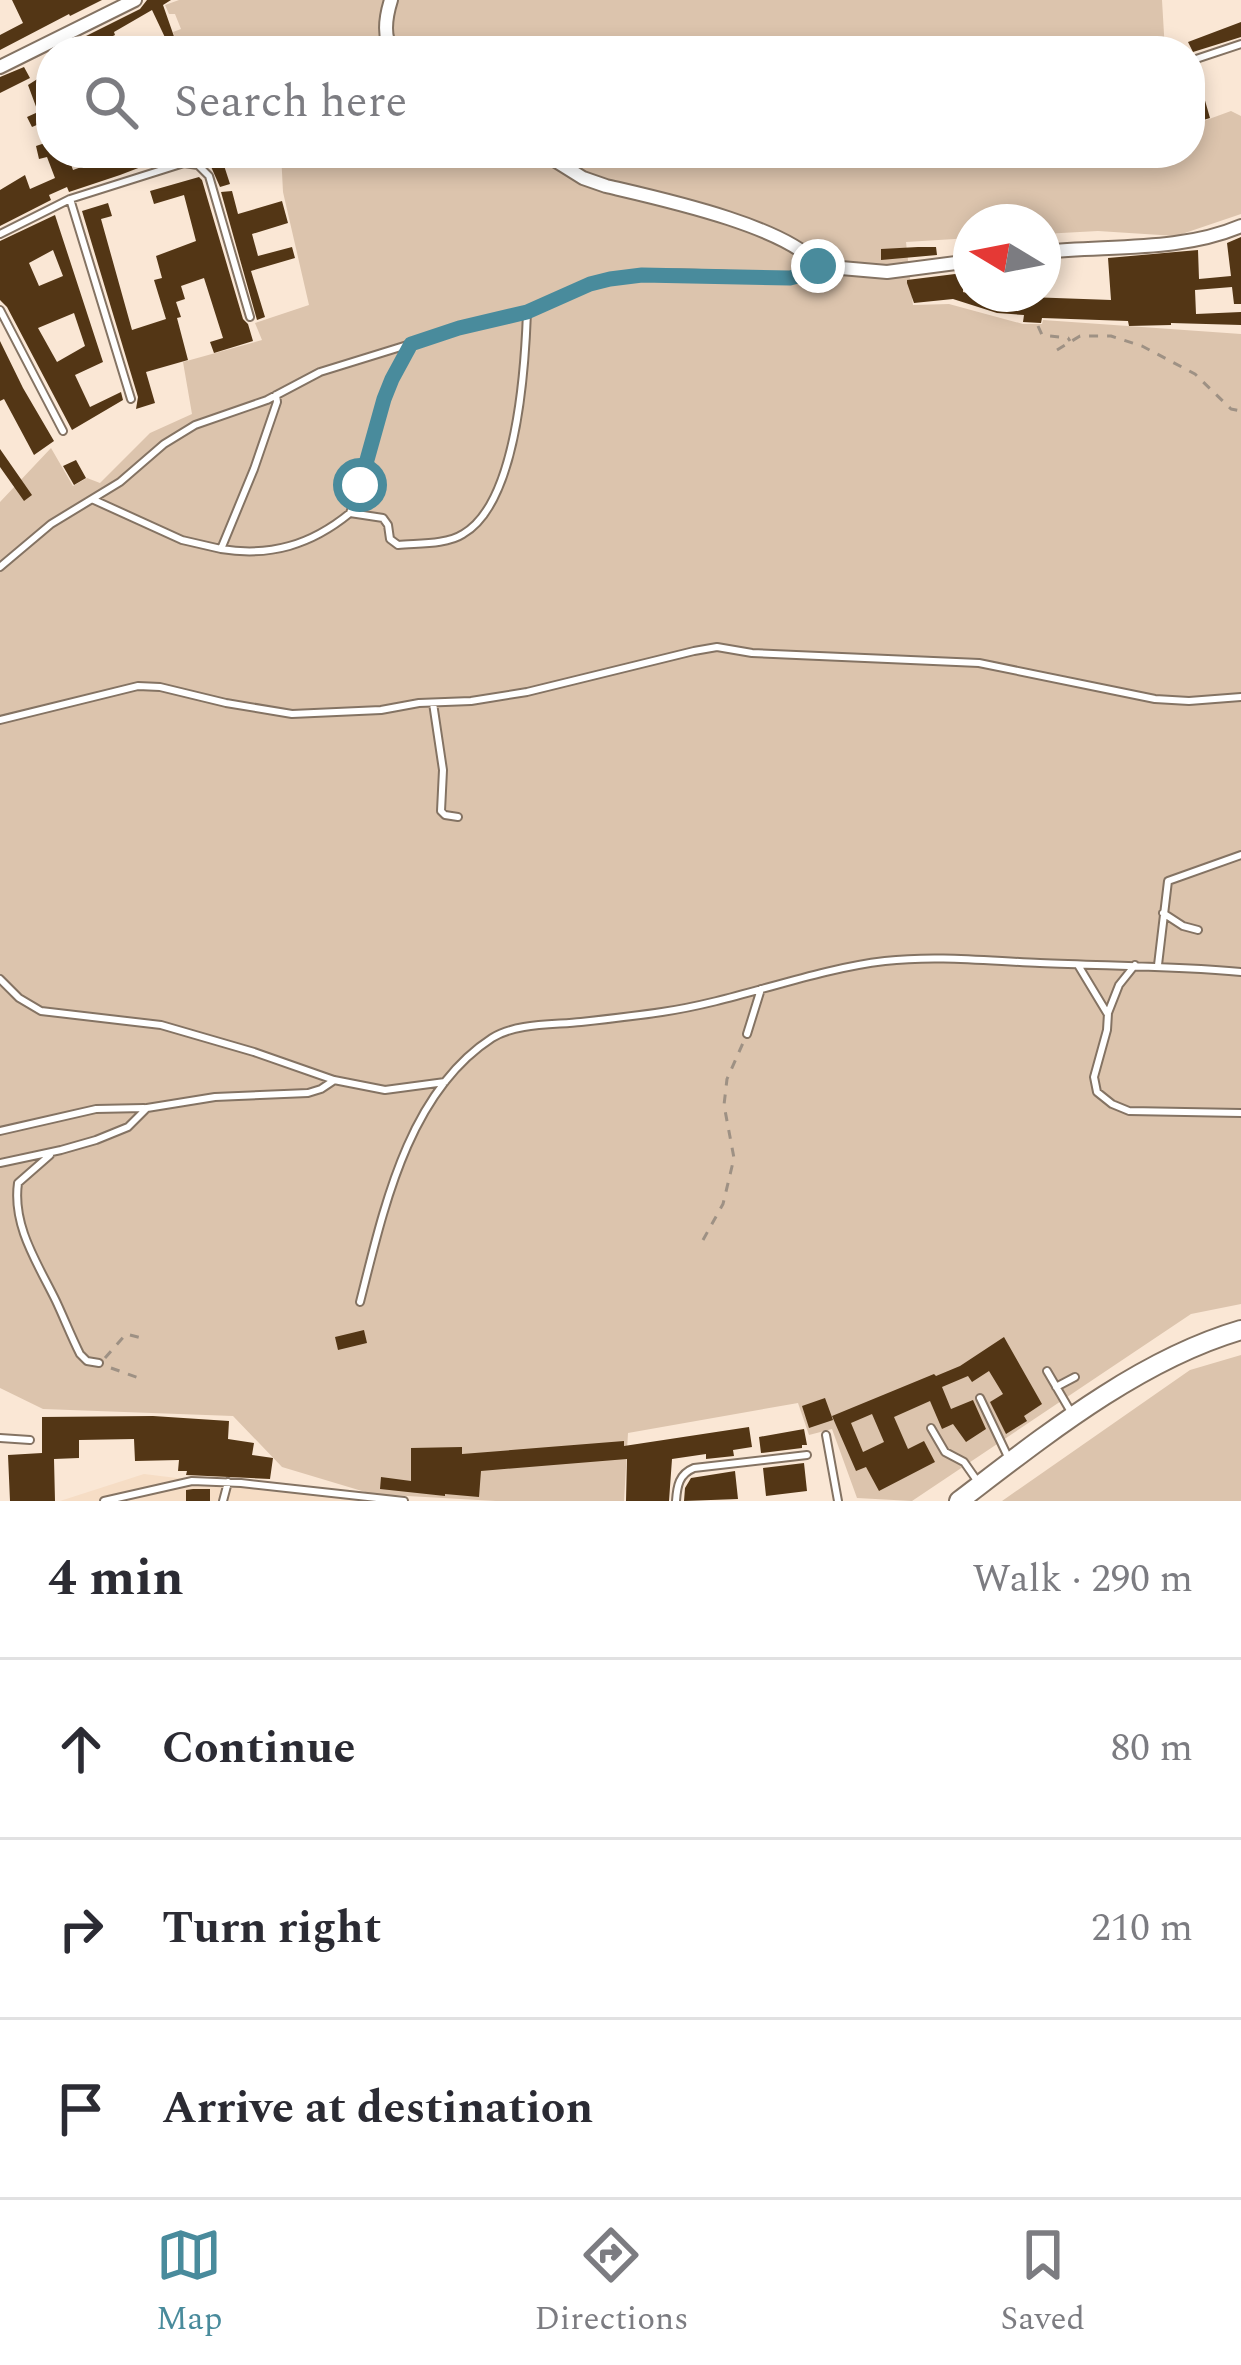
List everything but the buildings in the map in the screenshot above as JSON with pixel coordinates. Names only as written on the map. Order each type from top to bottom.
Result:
[{"type":"main road","points":[[959,1501],[1072,1415],[1192,1348],[1241,1330]]},
{"type":"street","points":[[62,36],[135,0]]},
{"type":"street","points":[[387,36],[391,0]]},
{"type":"street","points":[[0,67],[36,49]]},
{"type":"street","points":[[567,168],[606,187],[751,227],[798,248],[818,266],[887,272],[953,263]]},
{"type":"street","points":[[1061,251],[1166,244],[1241,226]]},
{"type":"lane","points":[[1205,56],[1241,44]]},
{"type":"lane","points":[[0,234],[70,199],[168,168]]},
{"type":"lane","points":[[201,168],[209,176],[250,317]]},
{"type":"lane","points":[[70,199],[131,399]]},
{"type":"lane","points":[[0,567],[51,524],[94,500],[181,432],[277,395],[320,372],[527,312],[610,279],[642,275],[790,278],[818,266]]},
{"type":"lane","points":[[0,310],[63,431]]},
{"type":"lane","points":[[350,513],[383,518],[390,539],[398,545],[459,537],[480,519],[498,488],[511,447],[522,397],[527,312]]},
{"type":"lane","points":[[94,500],[182,541],[244,553],[283,550],[318,536],[350,513],[384,399],[411,344]]},
{"type":"lane","points":[[221,549],[254,469],[277,395]]},
{"type":"lane","points":[[0,720],[138,686],[292,714],[471,701],[716,647],[752,653],[979,663],[1154,699],[1241,697]]},
{"type":"lane","points":[[433,703],[443,770],[441,811],[458,817]]},
{"type":"lane","points":[[1158,965],[1168,881],[1241,854]]},
{"type":"lane","points":[[1163,914],[1198,930]]},
{"type":"lane","points":[[360,1302],[401,1158],[445,1082],[495,1036],[516,1029],[677,1010],[889,960],[1158,965],[1241,972]]},
{"type":"lane","points":[[1078,965],[1108,1013]]},
{"type":"lane","points":[[1135,965],[1108,1013],[1108,1030],[1094,1077],[1097,1092],[1130,1111],[1241,1113]]},
{"type":"lane","points":[[0,979],[40,1011],[192,1032],[334,1080],[385,1090],[445,1082]]},
{"type":"lane","points":[[747,1034],[760,989]]},
{"type":"lane","points":[[0,1131],[96,1109],[308,1093],[334,1080]]},
{"type":"lane","points":[[0,1162],[52,1152],[128,1127],[147,1108]]},
{"type":"lane","points":[[52,1152],[18,1183],[21,1217],[30,1253],[80,1354],[99,1364]]},
{"type":"lane","points":[[1047,1371],[1072,1415]]},
{"type":"lane","points":[[1056,1388],[1075,1377]]},
{"type":"lane","points":[[980,1398],[1010,1462]]},
{"type":"lane","points":[[931,1428],[944,1452],[964,1462],[980,1485]]},
{"type":"lane","points":[[826,1435],[838,1501]]},
{"type":"lane","points":[[0,1438],[30,1440]]},
{"type":"lane","points":[[676,1501],[679,1481],[694,1468],[807,1455]]},
{"type":"lane","points":[[104,1501],[192,1481],[404,1501]]},
{"type":"lane","points":[[223,1501],[229,1482]]},
{"type":"path","points":[[1038,326],[1042,334],[1068,338],[1071,343]]},
{"type":"path","points":[[1057,350],[1080,336],[1111,336],[1149,349],[1195,374],[1228,407],[1241,411]]},
{"type":"path","points":[[703,1240],[727,1192],[734,1151],[724,1105],[726,1087],[747,1034]]},
{"type":"path","points":[[139,1378],[99,1364],[126,1334],[146,1339]]},
{"type":"shaded area","points":[[179,0],[1162,0],[1164,36],[174,36],[173,32],[181,29],[165,5]]},
{"type":"shaded area","points":[[1231,111],[1241,116],[1241,214],[1176,236],[1061,233],[1061,204],[953,204],[953,239],[906,242],[913,305],[949,304],[953,312],[979,312],[1023,324],[1042,324],[1043,320],[1241,334],[1241,1304],[1191,1314],[912,1501],[857,1498],[832,1429],[809,1435],[798,1403],[628,1433],[624,1501],[496,1501],[372,1494],[282,1467],[233,1416],[43,1409],[0,1388],[0,502],[51,448],[73,486],[87,478],[100,483],[150,433],[192,414],[183,362],[262,340],[255,323],[309,305],[282,168],[1205,168],[1205,121]]},
{"type":"shaded area","points":[[1241,1355],[1241,1501],[1002,1501],[1190,1370]]},
{"type":"shaded area","points":[[144,1474],[364,1501],[60,1501]]},
{"type":"route","points":[[360,485],[384,399],[411,344],[527,312],[610,279],[642,275],[790,278],[818,266]]}]
